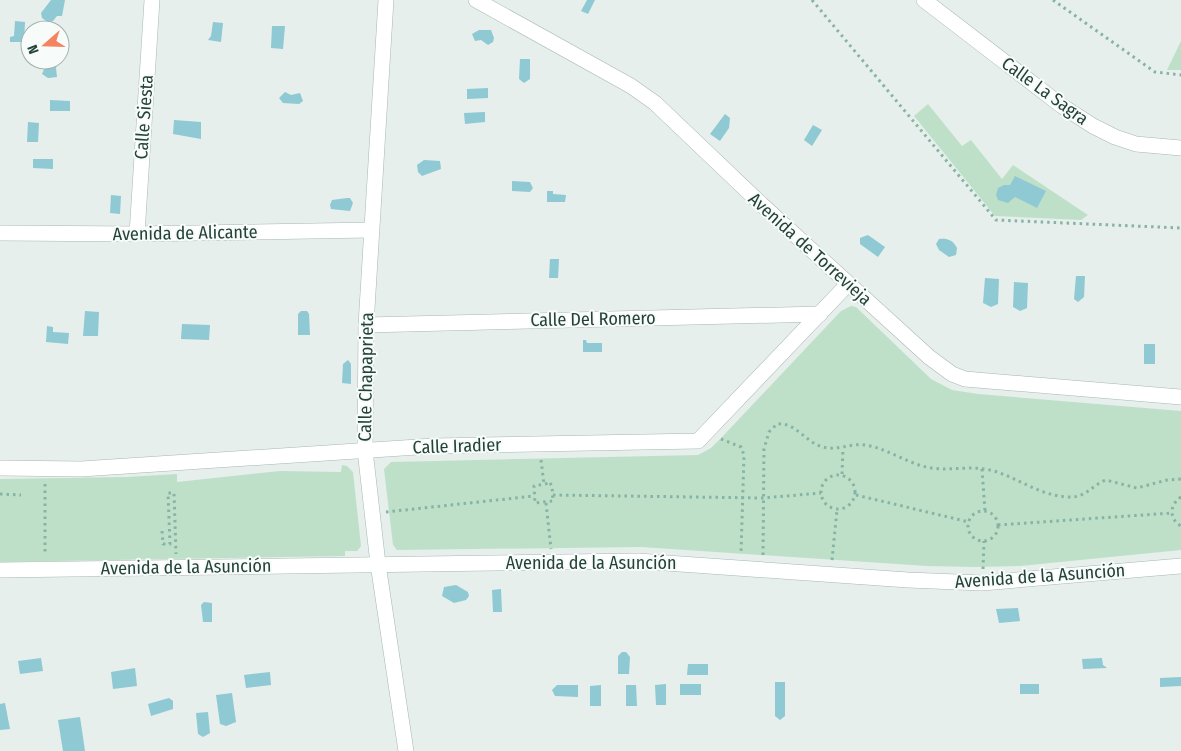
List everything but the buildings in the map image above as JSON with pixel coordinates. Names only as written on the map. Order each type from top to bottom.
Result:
[{"type":"street","name":"Calle Siesta","points":[[137,234],[152,0]]},
{"type":"street","name":"Calle Chapaprieta","points":[[386,0],[366,325],[365,450],[378,564],[406,751]]},
{"type":"street","name":"Avenida de Torrevieja","points":[[476,0],[631,86],[655,103],[761,204],[943,368],[965,379],[1181,397]]},
{"type":"street","name":"Calle La Sagra","points":[[924,0],[1062,106],[1093,126],[1136,144],[1181,148]]},
{"type":"street","name":"Avenida de Alicante","points":[[0,233],[137,234],[371,230]]},
{"type":"street","name":"Calle Iradier","points":[[0,468],[81,470],[473,444],[698,441],[848,284]]},
{"type":"street","name":"Calle Del Romero","points":[[366,325],[820,314]]},
{"type":"street","name":"Avenida de la Asunción","points":[[0,570],[638,561],[952,583],[1008,581],[1181,566]]},
{"type":"path","points":[[812,0],[996,220],[1181,228]]},
{"type":"path","points":[[1053,0],[1155,72],[1181,75]]},
{"type":"path","points":[[764,557],[762,498],[764,449],[766,439],[774,426],[780,423],[793,427],[816,445],[835,449],[858,444],[875,447],[918,465],[936,469],[982,469],[1005,475],[1045,493],[1068,497],[1086,493],[1106,480],[1137,488],[1167,480],[1181,479]]},
{"type":"path","points":[[720,438],[743,450],[741,556]]},
{"type":"path","points":[[842,474],[843,448]]},
{"type":"path","points":[[540,455],[544,484]]},
{"type":"path","points":[[982,469],[985,512]]},
{"type":"path","points":[[842,474],[854,484],[856,495],[847,507],[837,510],[826,504],[821,493],[827,478],[842,474]]},
{"type":"path","points":[[44,478],[45,561]]},
{"type":"path","points":[[552,484],[553,494],[553,502],[536,503],[534,486],[552,484]]},
{"type":"path","points":[[162,531],[163,544],[170,544],[168,493],[174,493],[176,559]]},
{"type":"path","points":[[553,494],[762,498],[821,493]]},
{"type":"path","points":[[0,494],[21,495]]},
{"type":"path","points":[[856,495],[969,522]]},
{"type":"path","points":[[385,512],[534,496]]},
{"type":"path","points":[[1181,497],[1174,504],[1172,513],[1175,522],[1181,526]]},
{"type":"path","points":[[546,503],[551,549]]},
{"type":"path","points":[[832,561],[837,510]]},
{"type":"path","points":[[985,512],[994,516],[998,525],[992,538],[984,541],[972,535],[969,522],[974,515],[985,512]]},
{"type":"path","points":[[998,525],[1172,513]]},
{"type":"path","points":[[983,570],[984,541]]},
{"type":"green space","points":[[1181,41],[1181,70],[1167,70]]},
{"type":"green space","points":[[928,104],[962,146],[971,140],[1002,179],[1013,165],[1088,215],[1081,220],[995,216],[914,116]]},
{"type":"green space","points":[[851,306],[856,307],[931,379],[952,390],[978,394],[1181,411],[1181,550],[1020,566],[975,567],[927,566],[641,547],[397,550],[393,545],[384,469],[391,462],[698,455],[711,448],[841,311]]},
{"type":"green space","points":[[342,465],[347,466],[353,472],[361,546],[357,551],[345,551],[345,556],[0,562],[0,479],[127,477],[177,474],[177,482],[280,471],[341,472]]},
{"type":"water","points":[[51,0],[65,0],[62,16],[57,16],[54,20],[45,20],[42,18],[41,13]]},
{"type":"water","points":[[587,0],[595,0],[588,14],[581,11]]},
{"type":"water","points":[[15,21],[20,22],[20,42],[10,42],[10,37],[14,36]]},
{"type":"water","points":[[213,22],[223,23],[221,42],[208,40],[211,36]]},
{"type":"water","points":[[272,26],[285,26],[283,49],[271,48]]},
{"type":"water","points":[[479,30],[491,30],[494,38],[493,42],[488,45],[481,40],[475,41],[472,34]]},
{"type":"water","points":[[520,59],[530,59],[530,79],[524,83],[519,79]]},
{"type":"water","points":[[44,70],[56,70],[57,77],[48,78],[42,74]]},
{"type":"water","points":[[488,88],[488,98],[467,99],[467,89]]},
{"type":"water","points":[[285,92],[291,95],[300,93],[303,101],[299,104],[283,103],[279,98]]},
{"type":"water","points":[[50,100],[70,101],[70,111],[50,111]]},
{"type":"water","points":[[485,112],[485,122],[465,124],[464,113]]},
{"type":"water","points":[[725,114],[730,118],[729,128],[720,141],[710,134]]},
{"type":"water","points":[[174,120],[201,122],[201,139],[173,134]]},
{"type":"water","points":[[28,122],[39,123],[38,142],[27,142]]},
{"type":"water","points":[[813,125],[822,130],[812,146],[804,140]]},
{"type":"water","points":[[33,159],[53,159],[53,169],[33,168]]},
{"type":"water","points":[[424,160],[440,161],[441,169],[422,176],[418,172],[417,165]]},
{"type":"water","points":[[1015,176],[1046,191],[1037,208],[1015,197],[1008,203],[998,200],[996,195],[998,188],[1010,185]]},
{"type":"water","points":[[512,181],[530,182],[533,188],[530,192],[512,191]]},
{"type":"water","points":[[547,191],[553,191],[553,194],[566,195],[565,202],[547,202]]},
{"type":"water","points":[[111,195],[121,196],[120,214],[110,213]]},
{"type":"water","points":[[350,198],[353,203],[350,211],[331,209],[332,200]]},
{"type":"water","points":[[868,235],[885,247],[878,257],[860,244],[860,238]]},
{"type":"water","points":[[939,239],[952,241],[957,248],[956,255],[949,257],[939,250],[936,244]]},
{"type":"water","points":[[550,259],[559,259],[558,278],[549,278]]},
{"type":"water","points":[[1076,276],[1085,276],[1084,297],[1078,302],[1074,299]]},
{"type":"water","points":[[985,278],[999,279],[998,304],[991,307],[983,303]]},
{"type":"water","points":[[1014,282],[1028,283],[1027,308],[1020,311],[1013,307]]},
{"type":"water","points":[[85,311],[99,312],[98,336],[83,336]]},
{"type":"water","points":[[301,311],[307,311],[309,314],[310,335],[298,335],[298,314]]},
{"type":"water","points":[[182,324],[210,325],[209,340],[181,339]]},
{"type":"water","points":[[47,326],[53,327],[53,332],[69,333],[68,344],[46,342]]},
{"type":"water","points":[[583,340],[586,340],[587,343],[602,343],[602,352],[583,352]]},
{"type":"water","points":[[1144,344],[1155,344],[1155,364],[1144,364]]},
{"type":"water","points":[[348,360],[351,364],[351,384],[342,383],[343,364]]},
{"type":"water","points":[[456,585],[468,592],[469,596],[466,600],[454,603],[442,596],[444,587]]},
{"type":"water","points":[[501,589],[502,612],[493,612],[492,590]]},
{"type":"water","points":[[204,602],[212,603],[212,622],[203,622],[201,605]]},
{"type":"water","points":[[1018,608],[1020,621],[999,623],[996,609]]},
{"type":"water","points":[[622,652],[626,652],[630,657],[629,674],[618,674],[618,656]]},
{"type":"water","points":[[41,658],[43,671],[20,674],[18,661]]},
{"type":"water","points":[[1102,658],[1103,665],[1107,668],[1083,669],[1082,659]]},
{"type":"water","points":[[688,664],[708,664],[708,675],[687,675]]},
{"type":"water","points":[[135,668],[137,686],[113,689],[111,672]]},
{"type":"water","points":[[270,672],[271,685],[246,688],[244,675]]},
{"type":"water","points":[[1181,677],[1181,686],[1160,687],[1160,678]]},
{"type":"water","points":[[775,682],[785,682],[785,716],[780,720],[775,716]]},
{"type":"water","points":[[666,684],[666,705],[656,705],[655,685]]},
{"type":"water","points":[[680,684],[701,684],[701,695],[680,695]]},
{"type":"water","points":[[1020,684],[1039,684],[1039,694],[1020,694]]},
{"type":"water","points":[[557,685],[578,685],[578,697],[555,696],[552,690]]},
{"type":"water","points":[[601,685],[601,706],[590,706],[590,686]]},
{"type":"water","points":[[626,685],[636,685],[637,706],[626,706]]},
{"type":"water","points":[[232,693],[236,722],[226,726],[220,724],[216,695]]},
{"type":"water","points":[[169,698],[173,701],[173,709],[151,716],[148,704]]},
{"type":"water","points":[[5,703],[10,729],[0,730],[0,704]]},
{"type":"water","points":[[208,712],[210,733],[203,737],[198,734],[196,713]]},
{"type":"water","points":[[80,717],[85,751],[63,751],[58,720]]}]
